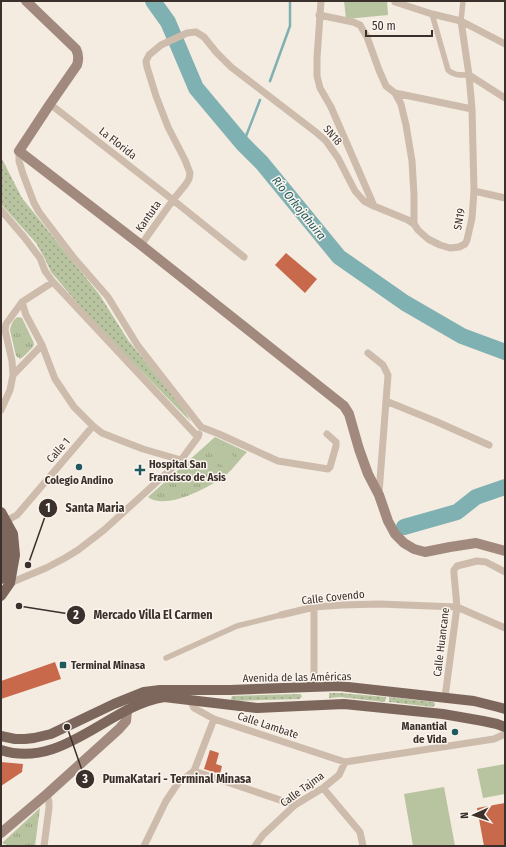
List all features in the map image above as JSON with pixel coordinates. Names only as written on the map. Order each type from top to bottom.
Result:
[{"type":"main road","points":[[26,1],[76,49],[79,55],[77,65],[19,151],[141,245],[344,406],[350,414],[359,449],[368,474],[379,495],[388,521],[395,534],[404,543],[414,549],[425,552],[476,543],[505,551]]},
{"type":"main road","points":[[1,596],[15,554],[13,534],[4,516]]},
{"type":"main road","name":"Avenida de las Américas","points":[[3,752],[34,754],[51,750],[66,744],[127,710],[158,698],[230,690],[339,686],[474,701],[505,709]]},
{"type":"main road","points":[[314,687],[315,705]]},
{"type":"main road","name":"Avenida de las Américas","points":[[1,736],[24,739],[51,734],[114,704],[144,692],[160,690],[190,694],[257,708],[344,704],[443,714],[483,721],[505,727]]},
{"type":"main road","points":[[443,714],[445,698]]},
{"type":"main road","points":[[105,722],[112,712],[114,704]]},
{"type":"main road","points":[[1,833],[119,729],[126,721],[127,710]]},
{"type":"street","points":[[321,1],[317,64],[317,76],[320,88],[331,107],[374,206]]},
{"type":"street","points":[[462,21],[463,1]]},
{"type":"street","points":[[395,2],[432,14],[462,21],[505,44]]},
{"type":"street","points":[[432,14],[448,70],[451,74],[469,75],[505,98]]},
{"type":"street","points":[[319,15],[353,22],[360,25],[367,37],[386,86],[395,94],[401,104],[412,161],[414,224]]},
{"type":"street","name":"SN19","points":[[459,247],[465,244],[467,240],[472,218],[474,191],[472,109],[462,21]]},
{"type":"street","name":"SN18","points":[[187,33],[196,32],[204,37],[231,67],[326,141],[338,158],[355,191],[364,201],[408,220],[414,224],[428,239],[440,245],[450,248],[459,247]]},
{"type":"street","name":"Kantuta","points":[[141,245],[186,184],[190,173],[168,127],[156,96],[146,61],[160,45],[187,33]]},
{"type":"street","points":[[395,94],[472,109]]},
{"type":"street","name":"La Florida","points":[[50,104],[244,257]]},
{"type":"street","points":[[19,151],[19,161],[23,174],[39,212],[74,258],[108,297],[138,346],[201,427],[278,461],[328,469],[330,468],[336,442],[327,434]]},
{"type":"street","points":[[474,191],[505,198]]},
{"type":"street","points":[[1,210],[40,258],[45,271],[53,282],[198,437]]},
{"type":"street","points":[[1,410],[10,390],[13,375],[12,360],[5,330],[6,324],[22,302],[53,282]]},
{"type":"street","points":[[22,302],[26,315],[42,345],[55,378],[74,407],[93,426],[102,433],[117,439],[143,449],[181,460]]},
{"type":"street","points":[[13,375],[42,345]]},
{"type":"street","points":[[368,353],[378,361],[386,370],[388,375],[379,495]]},
{"type":"street","points":[[386,401],[489,445]]},
{"type":"street","name":"Calle 1","points":[[4,516],[17,515],[93,426]]},
{"type":"street","points":[[6,581],[46,568],[78,550],[104,530],[181,460],[198,437],[201,427]]},
{"type":"street","name":"Calle Huancane","points":[[445,698],[457,607],[454,570],[457,566],[477,561],[486,562],[505,572]]},
{"type":"street","name":"Calle Covendo","points":[[166,658],[236,626],[314,607],[379,604],[457,607],[505,628]]},
{"type":"street","points":[[314,607],[314,687]]},
{"type":"street","name":"Calle Lambate","points":[[190,694],[194,708],[214,719],[344,762]]},
{"type":"street","points":[[144,846],[166,801],[178,783],[194,771],[214,719]]},
{"type":"street","points":[[344,762],[494,739],[505,734]]},
{"type":"street","name":"Calle Tajma","points":[[255,846],[264,835],[295,805],[323,788],[339,775],[344,762]]},
{"type":"street","points":[[194,771],[295,805]]},
{"type":"street","points":[[323,788],[360,832],[363,846]]},
{"type":"street","points":[[44,846],[50,808],[47,794]]},
{"type":"green space","points":[[344,1],[387,1],[388,15],[346,19]]},
{"type":"green space","points":[[1,157],[22,198],[99,294],[128,340],[180,404],[191,422],[97,326],[51,272],[36,243],[1,204]]},
{"type":"green space","points":[[18,317],[22,318],[34,344],[33,347],[20,359],[16,356],[10,330],[12,324]]},
{"type":"green space","points":[[215,437],[247,452],[226,475],[188,496],[166,501],[156,501],[148,497]]},
{"type":"green space","points":[[219,440],[237,460],[226,470],[208,450]]},
{"type":"green space","points":[[329,693],[386,697],[385,702],[340,697],[329,698]]},
{"type":"green space","points":[[300,694],[302,696],[300,699],[232,701],[231,699],[232,696]]},
{"type":"green space","points":[[389,697],[434,702],[435,705],[433,707],[389,702]]},
{"type":"green space","points":[[505,764],[505,794],[483,798],[477,769]]},
{"type":"green space","points":[[444,787],[455,846],[413,846],[404,794]]},
{"type":"green space","points":[[40,808],[35,846],[10,846],[2,843]]},
{"type":"building","points":[[286,253],[317,279],[305,293],[275,265]]},
{"type":"building","points":[[55,662],[61,679],[1,699],[1,681]]},
{"type":"building","points":[[210,750],[219,753],[216,764],[222,766],[220,774],[204,769]]},
{"type":"building","points":[[1,762],[23,764],[22,772],[1,786]]},
{"type":"building","points":[[505,803],[505,846],[484,846],[477,808]]},
{"type":"waterway","name":"Río Orkojahuira","points":[[153,1],[168,22],[196,88],[243,144],[262,163],[339,257],[405,303],[462,336],[505,352]]},
{"type":"waterway","points":[[270,81],[290,26],[290,1]]},
{"type":"waterway","points":[[243,144],[260,100]]},
{"type":"waterway","points":[[404,527],[457,512],[476,497],[505,487]]},
{"type":"place","name":"Colegio Andino","points":[[79,467]]},
{"type":"place","name":"Hospital San Francisco de Asis","points":[[140,470]]},
{"type":"place","name":"Santa Maria","points":[[28,565]]},
{"type":"place","name":"Mercado Villa El Carmen","points":[[19,606]]},
{"type":"place","name":"Terminal Minasa","points":[[63,665]]},
{"type":"place","name":"PumaKatari - Terminal Minasa","points":[[67,727]]},
{"type":"place","name":"Manantial de Vida","points":[[455,732]]}]
